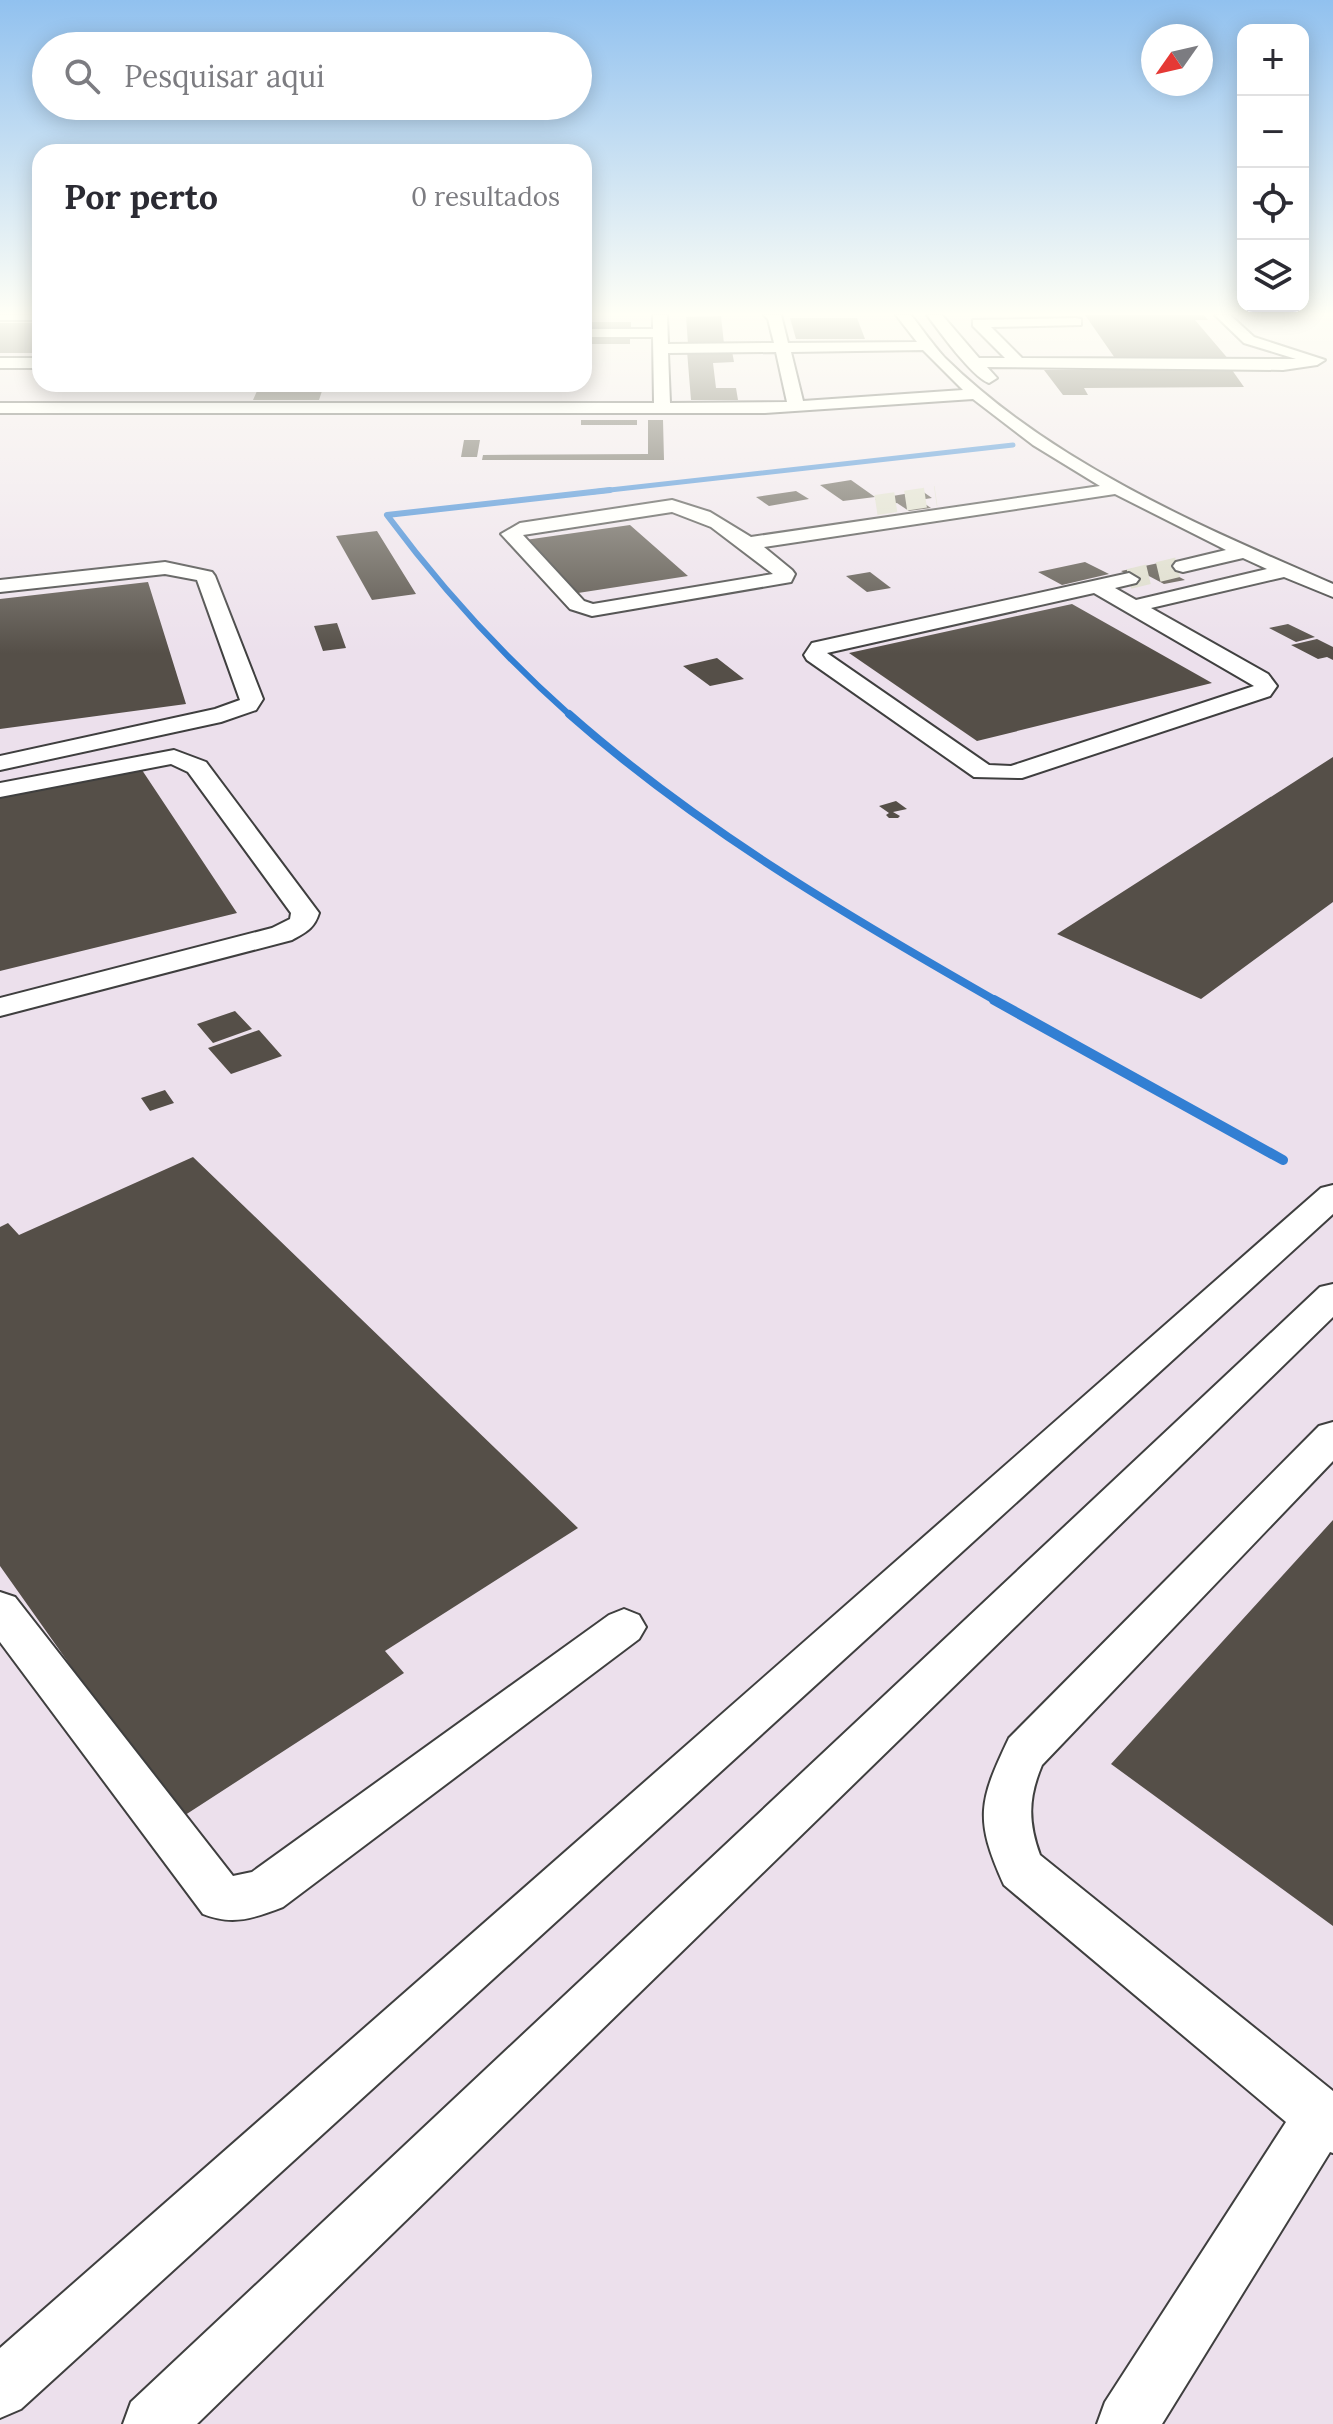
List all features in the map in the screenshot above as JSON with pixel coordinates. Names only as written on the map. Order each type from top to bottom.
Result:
[{"type":"lane","points":[[1027,428],[1120,488],[1245,552],[1323,567]]},
{"type":"lane","points":[[1064,477],[1093,472]]},
{"type":"lane","points":[[746,544],[1120,488]]},
{"type":"lane","points":[[1189,505],[1215,518]]},
{"type":"lane","points":[[672,506],[695,510],[746,544],[785,574],[784,578],[592,610],[577,605],[511,534],[520,529],[672,506]]},
{"type":"lane","points":[[724,527],[754,523]]},
{"type":"lane","points":[[1183,566],[1245,552]]},
{"type":"lane","points":[[1135,606],[1292,563],[1333,591]]},
{"type":"lane","points":[[0,586],[165,568],[205,576],[252,699],[248,705],[221,715],[0,763]]},
{"type":"lane","points":[[1097,586],[1260,679],[1266,686],[1262,691],[1043,764],[996,775],[983,772],[815,655],[820,648],[828,646],[1097,586],[1129,579]]},
{"type":"lane","points":[[0,790],[157,758],[174,757],[188,761],[197,767],[305,913],[302,923],[282,934],[0,1007]]},
{"type":"lane","points":[[0,2388],[1333,1196]]},
{"type":"lane","points":[[153,2424],[1333,1296]]},
{"type":"lane","points":[[1127,2424],[1326,2122],[1021,1869],[1005,1826],[1006,1793],[1025,1752],[1333,1436]]},
{"type":"lane","points":[[0,1609],[220,1898],[240,1899],[266,1891],[624,1627]]},
{"type":"shaded area","points":[[0,428],[1333,428],[1333,2424],[0,2424]]},
{"type":"building","points":[[648,428],[663,428],[664,460],[482,460],[483,455],[648,454]]},
{"type":"building","points":[[464,440],[480,440],[477,457],[461,457]]},
{"type":"building","points":[[851,480],[875,497],[843,501],[820,485]]},
{"type":"building","points":[[796,491],[809,499],[769,506],[756,497]]},
{"type":"building","points":[[922,491],[932,498],[919,500],[931,508],[909,511],[897,503],[885,505],[875,499]]},
{"type":"building","points":[[630,525],[688,576],[578,593],[525,540]]},
{"type":"building","points":[[377,531],[416,594],[372,600],[336,536]]},
{"type":"building","points":[[1168,561],[1182,568],[1168,571],[1185,580],[1164,584],[1147,575],[1134,578],[1121,571]]},
{"type":"building","points":[[1085,562],[1109,574],[1062,585],[1038,572]]},
{"type":"building","points":[[870,572],[891,588],[867,592],[846,576]]},
{"type":"building","points":[[148,582],[186,704],[0,729],[0,599]]},
{"type":"building","points":[[1072,604],[1212,683],[977,741],[849,653]]},
{"type":"building","points":[[337,623],[346,648],[323,651],[314,626]]},
{"type":"building","points":[[1288,624],[1315,637],[1296,642],[1269,628]]},
{"type":"building","points":[[1317,639],[1333,647],[1333,660],[1327,657],[1318,659],[1291,645]]},
{"type":"building","points":[[717,658],[744,679],[710,686],[683,666]]},
{"type":"building","points":[[1333,757],[1333,902],[1201,999],[1057,934]]},
{"type":"building","points":[[138,764],[237,913],[0,971],[0,794]]},
{"type":"building","points":[[896,801],[907,809],[893,812],[900,816],[898,818],[889,818],[886,815],[889,813],[879,806]]},
{"type":"building","points":[[235,1011],[252,1029],[213,1043],[197,1024]]},
{"type":"building","points":[[259,1030],[282,1056],[231,1074],[208,1048]]},
{"type":"building","points":[[165,1090],[174,1103],[150,1111],[141,1098]]},
{"type":"building","points":[[193,1157],[578,1528],[385,1651],[404,1673],[179,1819],[0,1566],[0,1227],[8,1223],[19,1235]]},
{"type":"building","points":[[1333,1520],[1333,1926],[1111,1764]]},
{"type":"waterway","points":[[592,492],[1013,445]]},
{"type":"waterway","points":[[571,716],[474,620],[387,515],[610,490]]},
{"type":"waterway","points":[[569,714],[618,756],[722,833],[831,904],[998,1002]]},
{"type":"waterway","points":[[994,1000],[1283,1160]]},
{"type":"tunnel","points":[[876,505],[936,496]]},
{"type":"tunnel","points":[[1129,579],[1183,566]]}]
